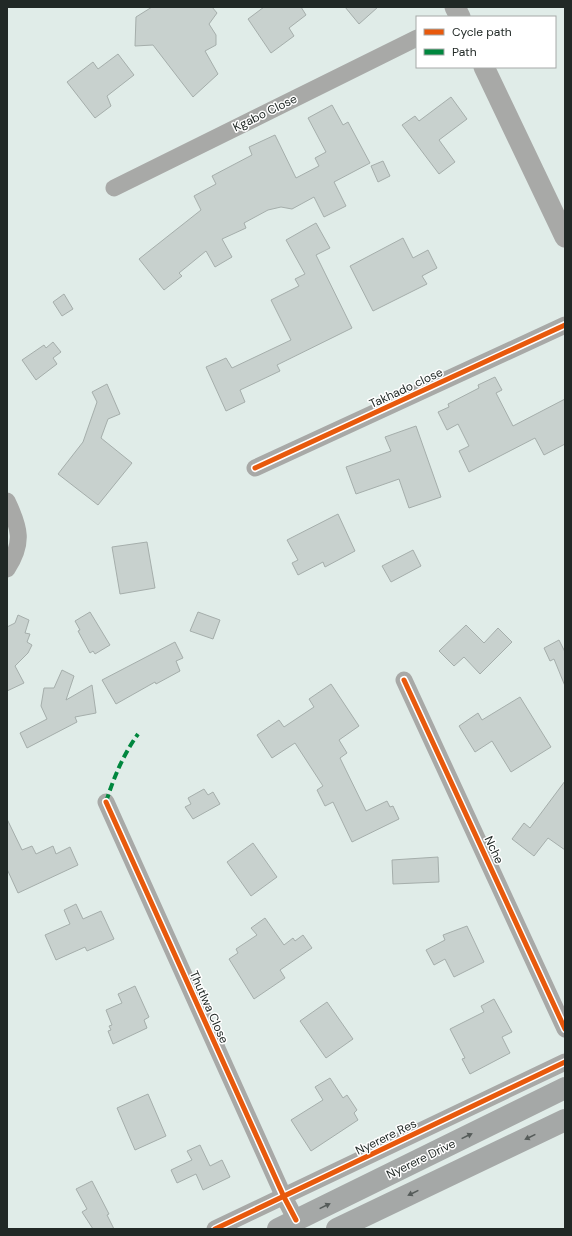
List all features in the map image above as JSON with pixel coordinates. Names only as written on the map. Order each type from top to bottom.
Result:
[{"type":"main road","name":"Nyerere Drive","points":[[287,1225],[565,1088]]},
{"type":"main road","points":[[337,1229],[565,1120]]},
{"type":"street","points":[[455,7],[460,16]]},
{"type":"street","name":"Kgabo Close","points":[[114,188],[416,38]]},
{"type":"street","points":[[484,68],[563,227]]},
{"type":"street","name":"Takhado close","points":[[255,468],[565,325]]},
{"type":"street","points":[[7,501],[14,514],[19,537],[17,554],[7,569]]},
{"type":"street","name":"Nche","points":[[404,680],[565,1029]]},
{"type":"street","name":"Thutlwa Close","points":[[106,802],[284,1197],[287,1225]]},
{"type":"street","name":"Nyerere Res","points":[[215,1229],[565,1062]]},
{"type":"building","points":[[152,7],[212,7],[217,13],[209,24],[216,35],[216,45],[205,51],[218,74],[193,97],[153,45],[135,46],[136,17]]},
{"type":"building","points":[[264,7],[301,7],[306,15],[289,28],[294,36],[271,53],[248,19]]},
{"type":"building","points":[[345,7],[378,7],[359,24]]},
{"type":"building","points":[[118,54],[134,75],[107,96],[111,106],[95,118],[67,82],[93,62],[98,69]]},
{"type":"building","points":[[451,97],[467,119],[439,140],[455,162],[439,174],[402,125],[415,116],[419,121]]},
{"type":"building","points":[[332,105],[343,125],[348,122],[370,163],[334,182],[346,206],[324,217],[314,197],[292,209],[281,207],[268,210],[244,223],[246,228],[222,239],[232,257],[215,267],[206,251],[179,273],[182,276],[164,290],[139,259],[201,210],[194,196],[216,184],[212,176],[252,155],[249,147],[275,135],[296,178],[319,166],[315,158],[326,152],[308,118]]},
{"type":"building","points":[[383,161],[390,176],[378,182],[371,166]]},
{"type":"building","points":[[316,223],[330,248],[316,255],[352,328],[277,365],[280,371],[240,390],[245,402],[226,411],[206,367],[226,358],[232,368],[291,340],[271,300],[299,286],[295,279],[305,274],[286,240]]},
{"type":"building","points":[[403,238],[413,258],[428,250],[437,268],[422,276],[427,284],[373,311],[350,266]]},
{"type":"building","points":[[64,294],[73,309],[62,316],[53,302]]},
{"type":"building","points":[[53,342],[61,352],[53,358],[57,364],[36,380],[22,360],[44,345],[46,348]]},
{"type":"building","points":[[495,377],[502,390],[496,393],[513,426],[565,399],[565,444],[544,455],[535,438],[469,472],[459,451],[469,446],[458,424],[447,430],[438,412],[449,407],[448,404],[479,388],[478,385]]},
{"type":"building","points":[[107,384],[120,414],[108,419],[101,438],[132,463],[98,505],[58,474],[83,442],[97,402],[92,392]]},
{"type":"building","points":[[416,426],[441,497],[409,508],[399,479],[356,494],[346,467],[391,451],[385,437]]},
{"type":"building","points":[[338,514],[355,551],[325,567],[323,562],[298,575],[292,563],[298,560],[287,540]]},
{"type":"building","points":[[147,542],[155,588],[120,594],[112,547]]},
{"type":"building","points":[[413,550],[421,566],[391,582],[382,566]]},
{"type":"building","points":[[90,612],[110,645],[95,654],[93,651],[90,653],[78,631],[80,630],[75,621]]},
{"type":"building","points":[[198,612],[220,620],[213,639],[190,631]]},
{"type":"building","points":[[18,615],[29,620],[25,633],[30,634],[27,642],[32,645],[28,653],[15,666],[24,683],[7,691],[7,627],[15,623]]},
{"type":"building","points":[[466,625],[484,643],[498,628],[512,642],[480,674],[464,657],[454,666],[439,651]]},
{"type":"building","points":[[559,640],[565,652],[565,686],[554,659],[550,661],[544,648]]},
{"type":"building","points":[[175,642],[183,658],[176,661],[180,671],[156,684],[155,682],[116,704],[102,680]]},
{"type":"building","points":[[62,670],[74,676],[66,700],[92,685],[96,713],[75,717],[77,722],[27,748],[20,733],[47,719],[41,706],[44,688],[54,688]]},
{"type":"building","points":[[331,684],[359,726],[339,740],[347,753],[340,758],[366,811],[387,801],[390,807],[393,806],[399,819],[352,842],[333,802],[325,806],[317,790],[323,786],[295,743],[272,758],[257,735],[279,720],[284,727],[314,707],[309,699]]},
{"type":"building","points":[[520,697],[551,747],[511,772],[492,741],[475,752],[459,726],[478,713],[482,720]]},
{"type":"building","points":[[565,781],[565,850],[548,838],[534,856],[512,839],[524,823],[530,828]]},
{"type":"building","points":[[204,789],[208,795],[213,792],[220,804],[193,819],[185,807],[191,804],[188,798]]},
{"type":"building","points":[[7,819],[22,850],[32,846],[36,854],[53,846],[56,854],[70,847],[78,865],[18,893],[7,869]]},
{"type":"building","points":[[253,843],[277,877],[251,896],[227,862]]},
{"type":"building","points":[[438,857],[439,882],[393,884],[392,860]]},
{"type":"building","points":[[76,904],[83,919],[101,911],[114,939],[87,951],[85,947],[56,960],[45,935],[70,924],[64,910]]},
{"type":"building","points":[[265,918],[284,945],[293,938],[295,941],[303,935],[312,948],[280,970],[285,978],[254,999],[229,959],[238,953],[236,949],[257,935],[251,928]]},
{"type":"building","points":[[467,926],[484,962],[454,977],[445,959],[434,965],[426,950],[445,940],[443,935]]},
{"type":"building","points":[[135,986],[149,1017],[144,1020],[147,1028],[113,1044],[108,1031],[111,1030],[109,1026],[112,1025],[106,1010],[122,1003],[118,994]]},
{"type":"building","points":[[494,999],[512,1032],[502,1037],[510,1053],[470,1074],[462,1059],[465,1058],[450,1029],[484,1012],[481,1006]]},
{"type":"building","points":[[327,1002],[353,1039],[326,1058],[300,1021]]},
{"type":"building","points":[[330,1078],[343,1098],[347,1095],[357,1110],[354,1113],[358,1120],[311,1151],[291,1120],[323,1100],[315,1087]]},
{"type":"building","points":[[148,1094],[166,1136],[135,1150],[117,1108]]},
{"type":"building","points":[[200,1145],[210,1166],[222,1160],[230,1177],[203,1190],[196,1174],[177,1183],[171,1170],[192,1160],[187,1151]]},
{"type":"building","points":[[92,1181],[109,1214],[107,1215],[114,1229],[93,1229],[82,1212],[87,1209],[76,1189]]},
{"type":"marked path","points":[[106,802],[119,766],[138,734]]},
{"type":"cycle path","points":[[255,468],[565,325]]},
{"type":"cycle path","points":[[404,680],[565,1029]]},
{"type":"cycle path","points":[[106,802],[284,1197],[296,1220]]},
{"type":"cycle path","points":[[215,1229],[565,1062]]}]
